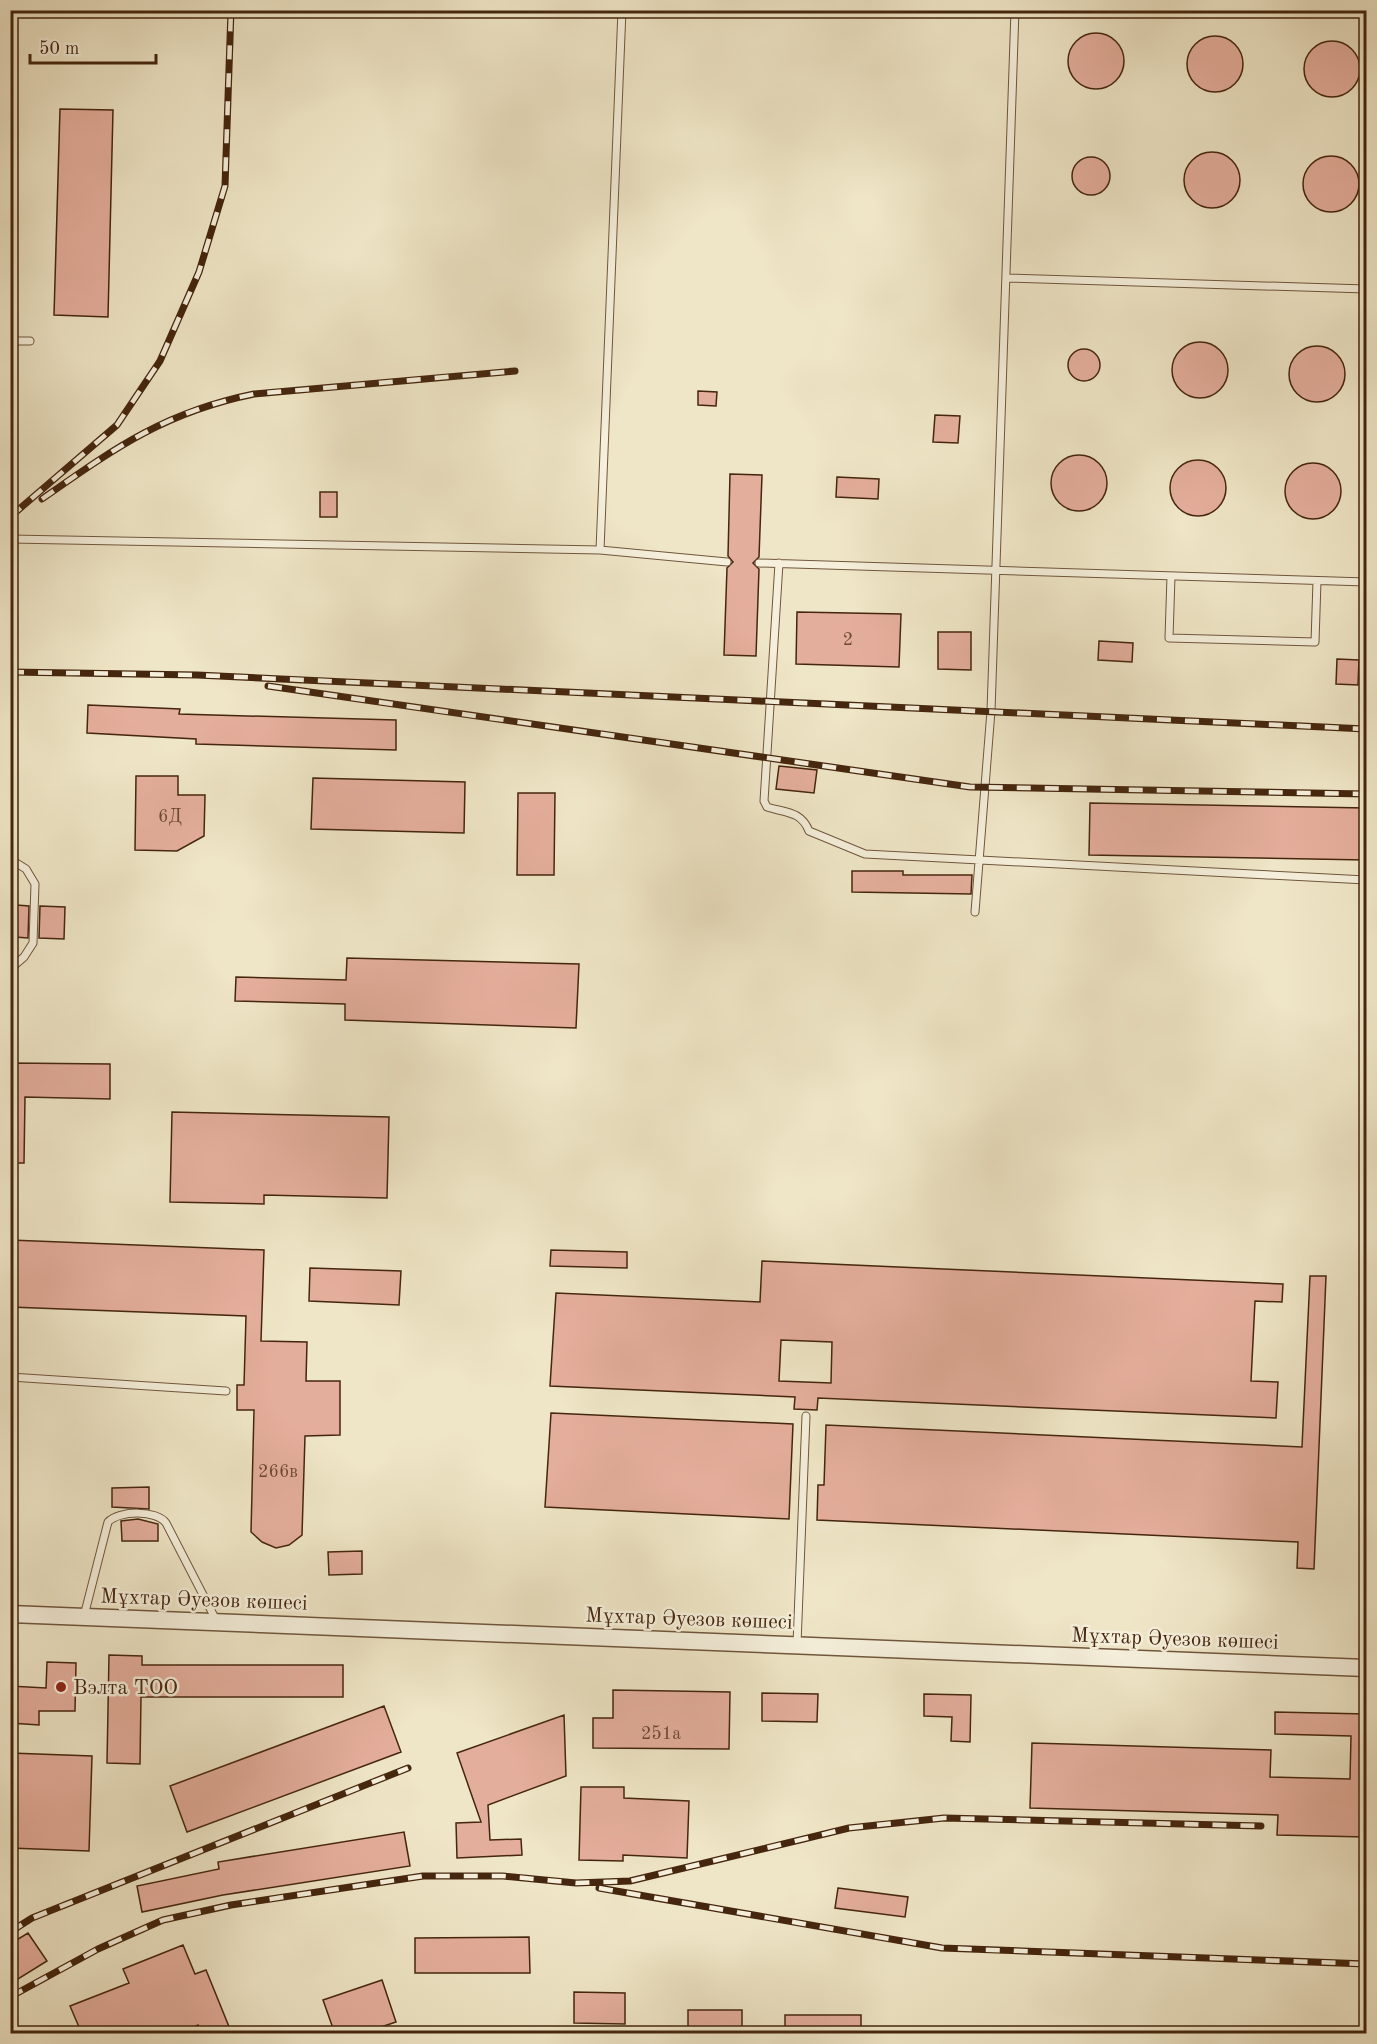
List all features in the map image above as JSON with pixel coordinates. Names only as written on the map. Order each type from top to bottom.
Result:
[{"type":"street","name":"Мұхтар Әуезов көшесі","points":[[10,1614],[1366,1668]]},
{"type":"lane","points":[[600,550],[622,10]]},
{"type":"lane","points":[[975,912],[991,711],[1015,10]]},
{"type":"lane","points":[[1006,278],[1366,289]]},
{"type":"lane","points":[[10,341],[30,341]]},
{"type":"lane","points":[[10,539],[600,550],[727,562]]},
{"type":"lane","points":[[759,563],[1366,582]]},
{"type":"lane","points":[[779,563],[764,801],[767,807],[797,814],[804,819],[809,831],[865,855],[1366,880]]},
{"type":"lane","points":[[1171,576],[1169,638],[1315,642],[1317,581]]},
{"type":"lane","points":[[10,859],[26,868],[35,884],[33,943],[24,957],[10,969]]},
{"type":"lane","points":[[10,1377],[226,1391]]},
{"type":"lane","points":[[797,1644],[806,1416]]},
{"type":"lane","points":[[84,1617],[108,1522],[119,1515],[153,1514],[161,1517],[166,1523],[218,1623]]},
{"type":"building","points":[[1091,33],[1101,33],[1116,41],[1122,50],[1124,61],[1122,72],[1116,81],[1101,89],[1091,89],[1080,84],[1073,77],[1068,66],[1068,56],[1073,45],[1080,38]]},
{"type":"building","points":[[1210,36],[1220,36],[1235,44],[1241,53],[1243,64],[1241,75],[1235,84],[1220,92],[1210,92],[1199,87],[1192,80],[1187,69],[1187,59],[1192,48],[1199,41]]},
{"type":"building","points":[[1332,41],[1343,43],[1352,49],[1358,58],[1360,69],[1358,80],[1352,89],[1343,95],[1332,97],[1321,95],[1312,89],[1306,80],[1304,69],[1306,58],[1312,49],[1321,43]]},
{"type":"building","points":[[60,109],[113,110],[108,317],[54,315]]},
{"type":"building","points":[[1212,152],[1223,154],[1232,160],[1238,169],[1240,180],[1238,191],[1232,200],[1223,206],[1212,208],[1201,206],[1192,200],[1186,191],[1184,180],[1186,169],[1192,160],[1201,154]]},
{"type":"building","points":[[1331,156],[1342,158],[1351,164],[1357,173],[1359,184],[1357,195],[1351,204],[1342,210],[1331,212],[1320,210],[1311,204],[1305,195],[1303,184],[1305,173],[1311,164],[1320,158]]},
{"type":"building","points":[[1091,157],[1105,162],[1110,176],[1105,190],[1091,195],[1077,190],[1072,176],[1077,162]]},
{"type":"building","points":[[1195,342],[1205,342],[1220,350],[1226,359],[1228,370],[1226,381],[1220,390],[1205,398],[1195,398],[1184,393],[1177,386],[1172,375],[1172,365],[1177,354],[1184,347]]},
{"type":"building","points":[[1317,346],[1328,348],[1337,354],[1343,363],[1345,374],[1343,385],[1337,394],[1328,400],[1317,402],[1306,400],[1297,394],[1291,385],[1289,374],[1291,363],[1297,354],[1306,348]]},
{"type":"building","points":[[1084,349],[1095,354],[1100,365],[1095,376],[1084,381],[1073,376],[1068,365],[1073,354]]},
{"type":"building","points":[[698,391],[717,392],[716,406],[698,405]]},
{"type":"building","points":[[935,415],[960,416],[958,443],[933,442]]},
{"type":"building","points":[[1079,455],[1090,457],[1099,463],[1105,472],[1107,483],[1105,494],[1099,503],[1090,509],[1079,511],[1068,509],[1059,503],[1053,494],[1051,483],[1053,472],[1059,463],[1068,457]]},
{"type":"building","points":[[1193,460],[1203,460],[1218,468],[1224,477],[1226,488],[1224,499],[1218,508],[1203,516],[1193,516],[1182,511],[1175,504],[1170,493],[1170,483],[1175,472],[1182,465]]},
{"type":"building","points":[[1308,463],[1318,463],[1333,471],[1339,480],[1341,491],[1339,502],[1333,511],[1318,519],[1308,519],[1297,514],[1290,507],[1285,496],[1285,486],[1290,475],[1297,468]]},
{"type":"building","points":[[730,474],[762,475],[759,557],[753,563],[759,569],[756,656],[724,655],[727,568],[733,562],[728,556]]},
{"type":"building","points":[[837,477],[879,479],[878,499],[836,497]]},
{"type":"building","points":[[320,492],[337,492],[337,517],[320,517]]},
{"type":"building","points":[[797,612],[901,614],[899,667],[796,664]]},
{"type":"building","points":[[938,632],[971,632],[971,670],[938,669]]},
{"type":"building","points":[[1099,641],[1133,643],[1132,662],[1098,660]]},
{"type":"building","points":[[1337,659],[1359,660],[1358,685],[1336,684]]},
{"type":"building","points":[[88,705],[180,709],[179,714],[396,720],[396,750],[196,744],[196,739],[87,733]]},
{"type":"building","points":[[779,766],[817,770],[814,793],[776,789]]},
{"type":"building","points":[[136,776],[178,776],[178,795],[205,795],[204,836],[177,851],[135,850]]},
{"type":"building","points":[[313,778],[465,782],[464,833],[311,829]]},
{"type":"building","points":[[518,793],[555,793],[554,875],[517,875]]},
{"type":"building","points":[[1090,803],[1366,808],[1366,860],[1089,855]]},
{"type":"building","points":[[852,871],[903,871],[903,875],[972,875],[971,894],[852,892]]},
{"type":"building","points":[[16,905],[29,906],[28,938],[15,937]]},
{"type":"building","points":[[40,906],[65,907],[64,939],[39,938]]},
{"type":"building","points":[[347,958],[579,964],[576,1028],[345,1020],[345,1004],[235,1001],[236,977],[346,980]]},
{"type":"building","points":[[10,1063],[110,1064],[110,1099],[25,1097],[24,1163],[10,1163]]},
{"type":"building","points":[[172,1112],[389,1117],[387,1198],[264,1195],[264,1204],[170,1202]]},
{"type":"building","points":[[10,1240],[264,1250],[261,1341],[307,1342],[306,1381],[340,1381],[340,1435],[305,1436],[302,1535],[289,1545],[276,1548],[262,1542],[251,1532],[254,1410],[237,1410],[237,1385],[244,1385],[246,1316],[10,1307]]},
{"type":"building","points":[[551,1250],[627,1252],[627,1268],[550,1266]]},
{"type":"building","points":[[762,1261],[1283,1284],[1282,1302],[1255,1301],[1251,1381],[1278,1382],[1276,1418],[818,1398],[817,1410],[794,1409],[795,1397],[550,1386],[556,1293],[760,1302]],"holes":[[[781,1340],[832,1342],[831,1383],[779,1381]]]},
{"type":"building","points":[[310,1268],[401,1271],[399,1305],[309,1301]]},
{"type":"building","points":[[1310,1276],[1326,1276],[1314,1569],[1297,1568],[1298,1542],[817,1520],[818,1485],[824,1485],[826,1425],[1302,1447]]},
{"type":"building","points":[[551,1413],[793,1424],[789,1519],[545,1507]]},
{"type":"building","points":[[149,1487],[149,1509],[112,1507],[112,1488]]},
{"type":"building","points":[[138,1519],[158,1524],[158,1541],[122,1541],[121,1521]]},
{"type":"building","points":[[362,1551],[362,1574],[329,1575],[328,1552]]},
{"type":"building","points":[[109,1655],[142,1656],[142,1665],[343,1665],[343,1697],[141,1697],[140,1764],[107,1763]]},
{"type":"building","points":[[47,1662],[76,1663],[75,1711],[39,1711],[39,1725],[10,1723],[10,1686],[46,1688]]},
{"type":"building","points":[[613,1690],[730,1692],[729,1749],[593,1748],[593,1718],[613,1718]]},
{"type":"building","points":[[762,1693],[818,1694],[817,1722],[762,1721]]},
{"type":"building","points":[[924,1694],[971,1695],[970,1742],[951,1741],[952,1717],[924,1716]]},
{"type":"building","points":[[384,1706],[401,1752],[187,1832],[170,1786]]},
{"type":"building","points":[[1275,1712],[1366,1714],[1366,1837],[1277,1835],[1278,1815],[1030,1808],[1032,1743],[1271,1750],[1270,1777],[1350,1779],[1351,1736],[1275,1734]]},
{"type":"building","points":[[564,1715],[566,1776],[488,1805],[490,1840],[521,1839],[522,1855],[457,1858],[456,1823],[481,1822],[457,1753]]},
{"type":"building","points":[[10,1753],[92,1756],[89,1851],[10,1848]]},
{"type":"building","points":[[581,1787],[624,1787],[624,1798],[689,1801],[687,1858],[623,1855],[623,1861],[579,1860]]},
{"type":"building","points":[[404,1832],[410,1866],[223,1895],[142,1912],[137,1886],[219,1869],[218,1862]]},
{"type":"building","points":[[838,1888],[908,1897],[905,1917],[835,1908]]},
{"type":"building","points":[[28,1933],[47,1961],[10,1984],[10,1944]]},
{"type":"building","points":[[529,1937],[530,1973],[415,1973],[415,1938]]},
{"type":"building","points":[[183,1945],[195,1974],[206,1970],[232,2034],[201,2034],[198,2025],[178,2034],[82,2034],[70,2006],[129,1983],[123,1969]]},
{"type":"building","points":[[382,1980],[396,2022],[360,2034],[335,2034],[323,2000]]},
{"type":"building","points":[[574,1992],[625,1993],[625,2024],[574,2023]]},
{"type":"building","points":[[688,2010],[742,2010],[742,2034],[688,2034]]},
{"type":"building","points":[[785,2015],[861,2015],[861,2034],[785,2034]]},
{"type":"railway","points":[[10,517],[117,425],[160,361],[199,272],[225,186],[231,10]]},
{"type":"railway","points":[[42,499],[142,434],[194,411],[222,402],[254,394],[515,371]]},
{"type":"railway","points":[[10,672],[197,675],[1366,729]]},
{"type":"railway","points":[[268,686],[970,787],[1366,794]]},
{"type":"railway","points":[[10,1932],[32,1918],[408,1768]]},
{"type":"railway","points":[[10,1997],[98,1949],[163,1920],[231,1905],[423,1876],[503,1876],[576,1883],[630,1881],[849,1828],[944,1818],[1261,1826]]},
{"type":"railway","points":[[599,1888],[942,1948],[1366,1964]]},
{"type":"place","name":"Вэлта ТОО","points":[[61,1687]]}]
